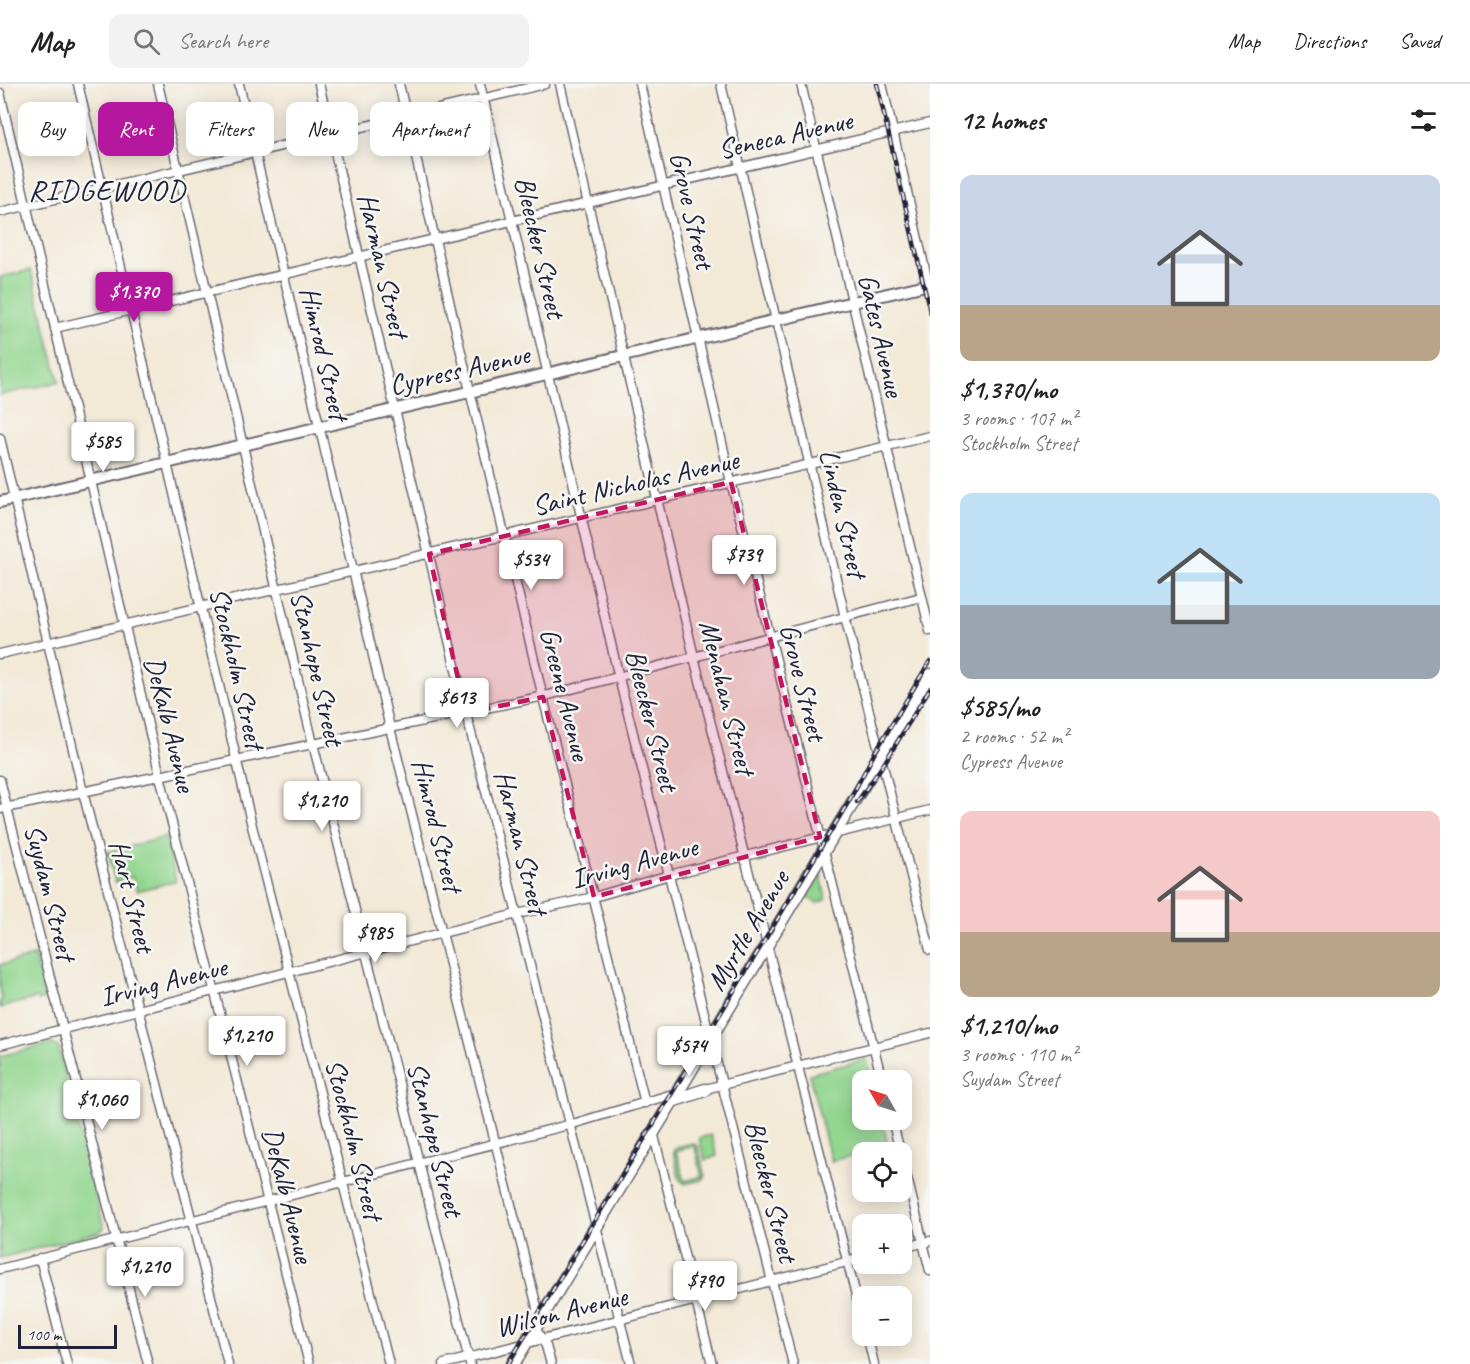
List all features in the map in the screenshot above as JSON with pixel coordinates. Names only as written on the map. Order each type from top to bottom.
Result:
[{"type":"main road","name":"Cypress Avenue","points":[[0,502],[776,320],[930,287]]},
{"type":"main road","name":"Myrtle Avenue","points":[[513,1364],[930,675]]},
{"type":"main road","points":[[674,1097],[705,1090]]},
{"type":"street","name":"Stockholm Street","points":[[78,84],[236,760],[389,1364]]},
{"type":"street","name":"Stanhope Street","points":[[158,84],[313,744],[469,1361]]},
{"type":"street","name":"Himrod Street","points":[[239,84],[243,102]]},
{"type":"street","name":"Harman Street","points":[[319,84],[323,102]]},
{"type":"street","name":"Greene Avenue","points":[[399,84],[404,102]]},
{"type":"street","name":"Bleecker Street","points":[[480,84],[619,678],[793,1364]]},
{"type":"street","points":[[470,102],[545,84]]},
{"type":"street","name":"Menahan Street","points":[[560,84],[694,657],[854,1286]]},
{"type":"street","name":"Grove Street","points":[[640,84],[731,482],[880,1070]]},
{"type":"street","name":"Linden Street","points":[[721,84],[845,617],[930,951]]},
{"type":"street","name":"Gates Avenue","points":[[801,84],[930,631]]},
{"type":"street","points":[[882,84],[930,287]]},
{"type":"street","name":"DeKalb Avenue","points":[[0,93],[160,776],[309,1364]]},
{"type":"street","name":"Seneca Avenue","points":[[55,327],[930,123]]},
{"type":"street","points":[[0,212],[238,156]]},
{"type":"street","name":"Himrod Street","points":[[256,156],[390,728],[537,1307],[537,1331],[546,1346],[551,1364]]},
{"type":"street","name":"Harman Street","points":[[336,156],[466,712],[631,1364]]},
{"type":"street","name":"Greene Avenue","points":[[416,156],[543,697],[645,1102]]},
{"type":"street","name":"Saint Nicholas Avenue","points":[[0,654],[930,436]]},
{"type":"street","name":"Hart Street","points":[[0,438],[83,792],[228,1364]]},
{"type":"street","points":[[3,808],[543,697],[921,597]]},
{"type":"street","name":"Suydam Street","points":[[0,780],[3,808],[63,1030],[148,1364]]},
{"type":"street","name":"Irving Avenue","points":[[0,1045],[517,914],[594,897],[669,875],[930,810]]},
{"type":"street","points":[[705,1090],[930,1033]]},
{"type":"street","points":[[0,1269],[570,1124],[645,1102],[674,1097]]},
{"type":"street","points":[[652,1132],[712,1364]]},
{"type":"street","points":[[912,1191],[927,1242],[930,1271]]},
{"type":"street","points":[[912,1246],[927,1242]]},
{"type":"street","points":[[40,1258],[67,1364]]},
{"type":"street","name":"Wilson Avenue","points":[[444,1364],[469,1361],[620,1319],[852,1261]]},
{"type":"street","points":[[870,1346],[874,1364]]},
{"type":"highlighted area","points":[[731,482],[820,837],[594,897],[543,697],[466,713],[429,554]]},
{"type":"green space","points":[[31,270],[59,382],[0,395],[0,277]]},
{"type":"green space","points":[[166,837],[176,881],[137,891],[133,877],[115,882],[108,852]]},
{"type":"green space","points":[[821,874],[826,900],[817,903],[808,898]]},
{"type":"green space","points":[[34,956],[45,999],[38,1001],[37,998],[0,1008],[2,1000],[0,965]]},
{"type":"green space","points":[[51,1043],[58,1047],[104,1228],[100,1232],[0,1258],[0,1056]]},
{"type":"green space","points":[[867,1059],[870,1070],[852,1070],[852,1130],[884,1130],[887,1142],[852,1142],[852,1155],[831,1161],[809,1074]]},
{"type":"green space","points":[[711,1135],[717,1156],[705,1160],[699,1138]]},
{"type":"green space","points":[[693,1143],[698,1147],[705,1176],[701,1180],[685,1184],[680,1180],[673,1152],[677,1147]],"holes":[[[692,1146],[695,1148],[702,1176],[685,1181],[676,1152]]]},
{"type":"railway","points":[[877,84],[930,312]]},
{"type":"railway","points":[[508,1364],[849,801],[874,754],[930,661]]},
{"type":"railway","points":[[857,802],[885,762],[930,688]]},
{"type":"district","name":"RIDGEWOOD","points":[[107,190]]}]
